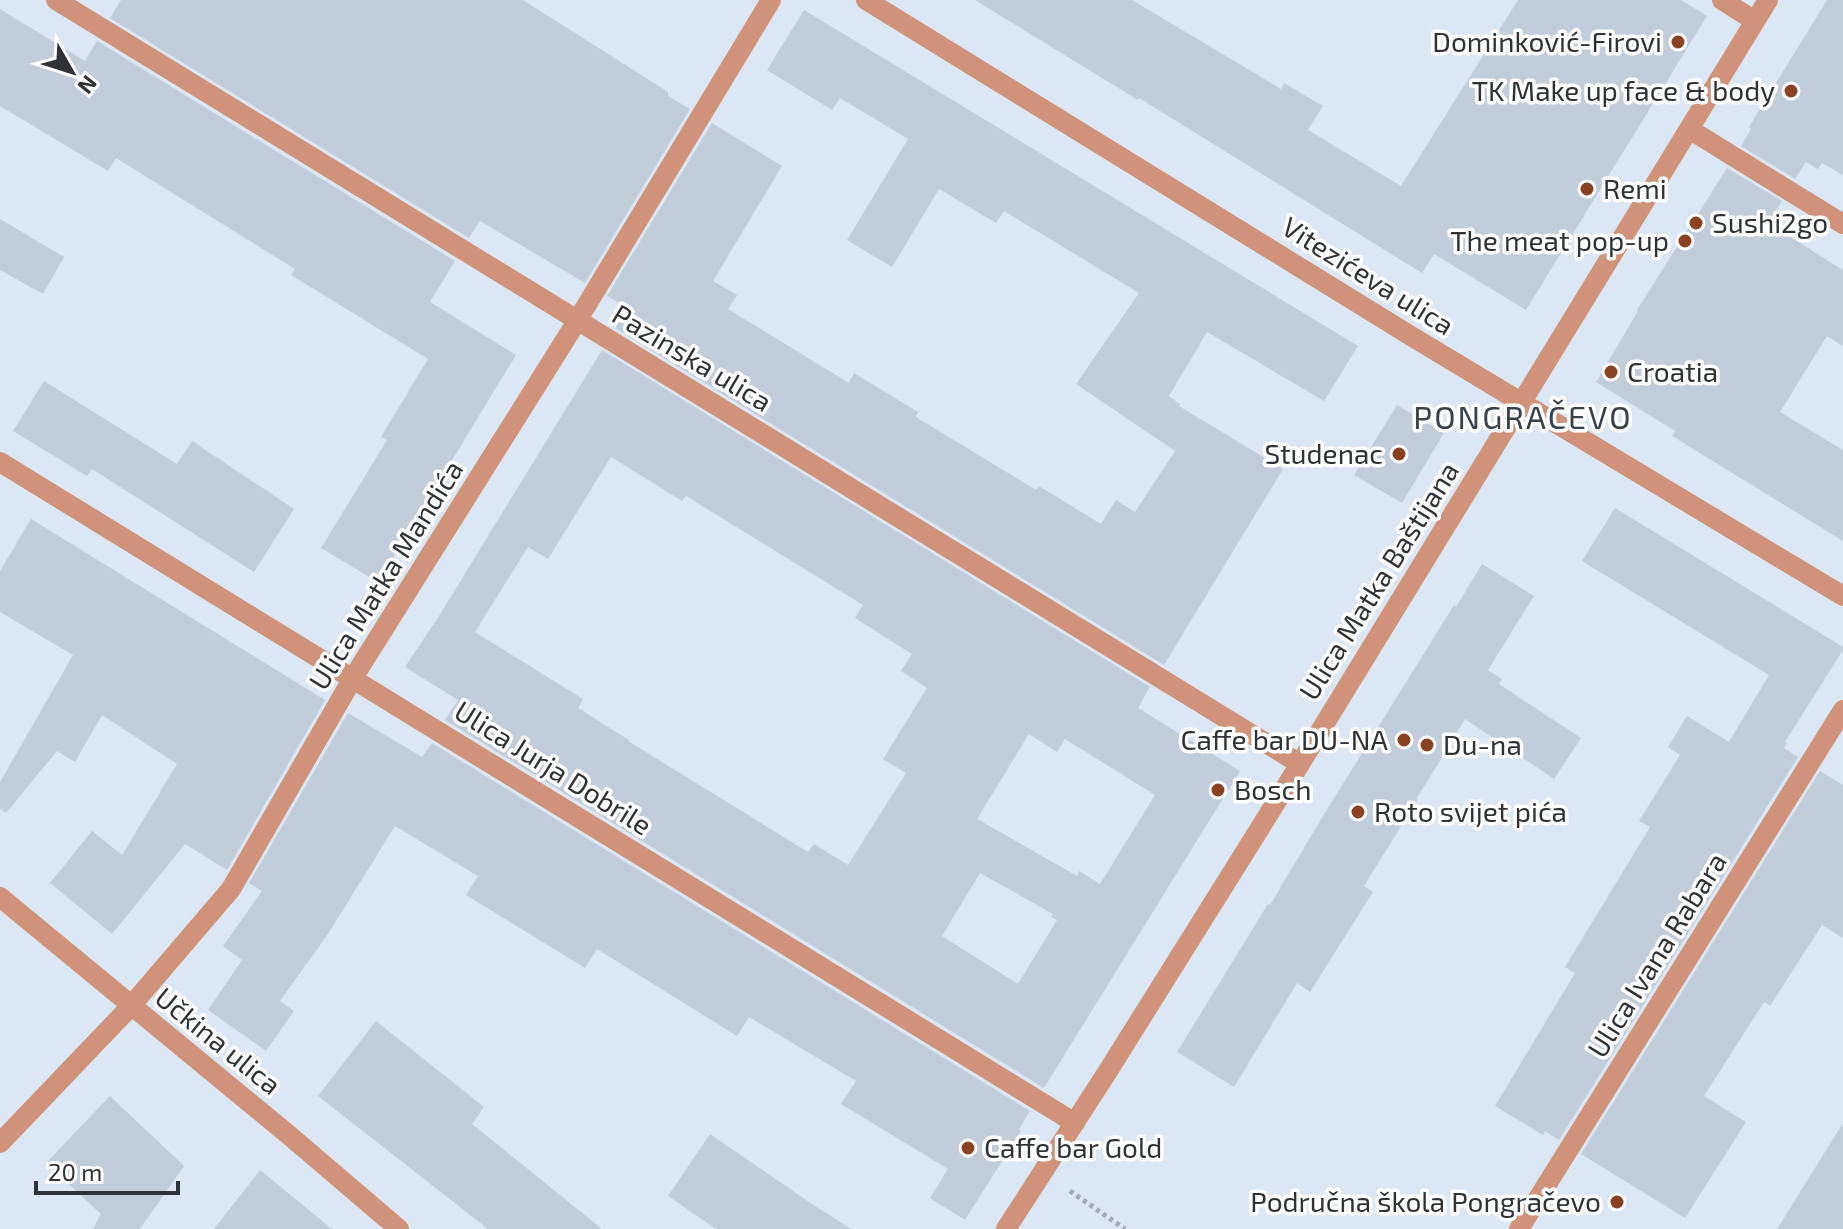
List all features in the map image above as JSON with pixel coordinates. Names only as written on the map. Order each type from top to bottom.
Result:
[{"type":"street","name":"Pazinska ulica","points":[[56,0],[1300,764]]},
{"type":"street","name":"Ulica Matka Mandića","points":[[0,1143],[131,1006],[231,889],[353,678],[577,321],[771,0]]},
{"type":"street","name":"Vitezićeva ulica","points":[[866,0],[1522,403],[1843,596]]},
{"type":"street","points":[[1722,0],[1755,21]]},
{"type":"street","name":"Ulica Matka Baštijana","points":[[1006,1229],[1300,764],[1768,0]]},
{"type":"street","points":[[1689,129],[1843,224]]},
{"type":"street","name":"Ulica Jurja Dobrile","points":[[0,462],[1075,1123]]},
{"type":"street","name":"Ulica Ivana Rabara","points":[[1519,1229],[1843,710]]},
{"type":"street","name":"Učkina ulica","points":[[0,897],[399,1229]]},
{"type":"path","points":[[1069,1191],[1125,1229]]},
{"type":"building","points":[[121,0],[523,0],[690,109],[585,283],[480,221],[469,238],[110,18]]},
{"type":"building","points":[[975,0],[1132,0],[1281,89],[1284,83],[1323,106],[1308,130],[1401,186],[1518,0],[1681,0],[1707,16],[1526,310],[1434,254],[1422,273]]},
{"type":"building","points":[[1827,0],[1843,0],[1843,175],[1822,163],[1818,169],[1806,162],[1795,179],[1741,146],[1751,129],[1749,127]]},
{"type":"building","points":[[0,9],[85,61],[97,41],[455,261],[430,302],[516,355],[378,582],[321,548],[387,440],[381,437],[428,359],[291,275],[295,269],[116,158],[108,171],[0,106]]},
{"type":"building","points":[[804,10],[1358,346],[1324,401],[1207,332],[1169,396],[1179,406],[1283,469],[1164,665],[615,328],[623,316],[619,314],[624,306],[607,296],[712,123],[782,166],[713,281],[737,295],[728,309],[849,383],[854,373],[918,412],[916,417],[1036,490],[1039,486],[1101,524],[1116,500],[1135,512],[1175,451],[1076,384],[1139,293],[1004,211],[996,223],[939,189],[892,267],[847,240],[908,139],[840,98],[832,110],[767,70]]},
{"type":"building","points":[[1727,168],[1782,201],[1768,223],[1843,270],[1843,346],[1827,336],[1780,412],[1843,450],[1843,541],[1672,436],[1675,431],[1596,382],[1637,310]]},
{"type":"building","points":[[0,219],[64,257],[43,294],[0,270]]},
{"type":"building","points":[[602,350],[1150,687],[1138,708],[1240,771],[1044,1088],[445,720],[458,700],[405,667]],"holes":[[[611,457],[682,501],[686,496],[863,605],[855,618],[912,654],[901,671],[927,688],[883,759],[906,773],[848,865],[814,844],[808,852],[628,741],[578,708],[583,699],[475,632],[528,547],[548,559]],[[1029,734],[1057,752],[1065,739],[1155,795],[1100,884],[1079,871],[1077,876],[977,819]],[[980,873],[1053,914],[1051,917],[1057,920],[1018,984],[942,936]]]},
{"type":"building","points":[[44,381],[177,464],[192,441],[294,509],[254,572],[92,469],[87,476],[13,431]]},
{"type":"building","name":"Studenac","points":[[1397,405],[1444,433],[1402,503],[1354,475]]},
{"type":"building","points":[[1615,508],[1843,647],[1843,650],[1785,742],[1784,748],[1798,757],[1559,1140],[1545,1131],[1543,1135],[1495,1106],[1575,973],[1565,967],[1650,827],[1639,821],[1680,755],[1668,747],[1687,716],[1729,742],[1769,675],[1582,561]]},
{"type":"building","points":[[31,519],[325,700],[227,870],[185,844],[112,934],[50,883],[92,831],[122,855],[177,764],[102,715],[75,762],[57,751],[6,813],[0,809],[0,782],[73,655],[0,612],[0,571]]},
{"type":"building","points":[[1482,564],[1534,596],[1488,670],[1502,679],[1499,684],[1581,738],[1554,779],[1465,719],[1364,886],[1373,892],[1310,992],[1297,983],[1234,1087],[1177,1052]]},
{"type":"building","points":[[348,713],[422,757],[432,743],[1030,1111],[1019,1129],[1021,1131],[965,1220],[930,1198],[948,1169],[841,1104],[856,1081],[749,1017],[737,1036],[597,949],[585,968],[466,895],[478,876],[395,826],[328,934],[280,1001],[294,1011],[266,1051],[208,1010],[242,960],[223,946],[262,891],[249,883]]},
{"type":"building","points":[[1820,771],[1843,785],[1843,938],[1822,925],[1770,1006],[1764,1002],[1704,1096],[1746,1122],[1685,1218],[1581,1154]]},
{"type":"building","points":[[376,1021],[484,1107],[472,1124],[602,1229],[488,1229],[318,1096]]},
{"type":"building","points":[[110,1096],[184,1166],[140,1229],[93,1229],[101,1214],[46,1163]]},
{"type":"building","points":[[1843,1123],[1843,1229],[1777,1229]]},
{"type":"building","points":[[710,1134],[851,1229],[716,1229],[668,1196]]},
{"type":"building","points":[[260,1170],[332,1229],[214,1229]]},
{"type":"place","name":"Dominković-Firovi","points":[[1678,42]]},
{"type":"place","name":"TK Make up face & body","points":[[1791,91]]},
{"type":"place","name":"Remi","points":[[1587,189]]},
{"type":"place","name":"Sushi2go","points":[[1696,223]]},
{"type":"place","name":"The meat pop-up","points":[[1685,241]]},
{"type":"place","name":"Croatia","points":[[1611,372]]},
{"type":"place","name":"Studenac","points":[[1399,454]]},
{"type":"place","name":"Caffe bar DU-NA","points":[[1404,740]]},
{"type":"place","name":"Du-na","points":[[1427,745]]},
{"type":"place","name":"Bosch","points":[[1218,790]]},
{"type":"place","name":"Roto svijet pića","points":[[1358,812]]},
{"type":"place","name":"Caffe bar Gold","points":[[968,1148]]},
{"type":"place","name":"Područna škola Pongračevo","points":[[1617,1202]]},
{"type":"district","name":"PONGRAČEVO","points":[[1523,418]]}]
